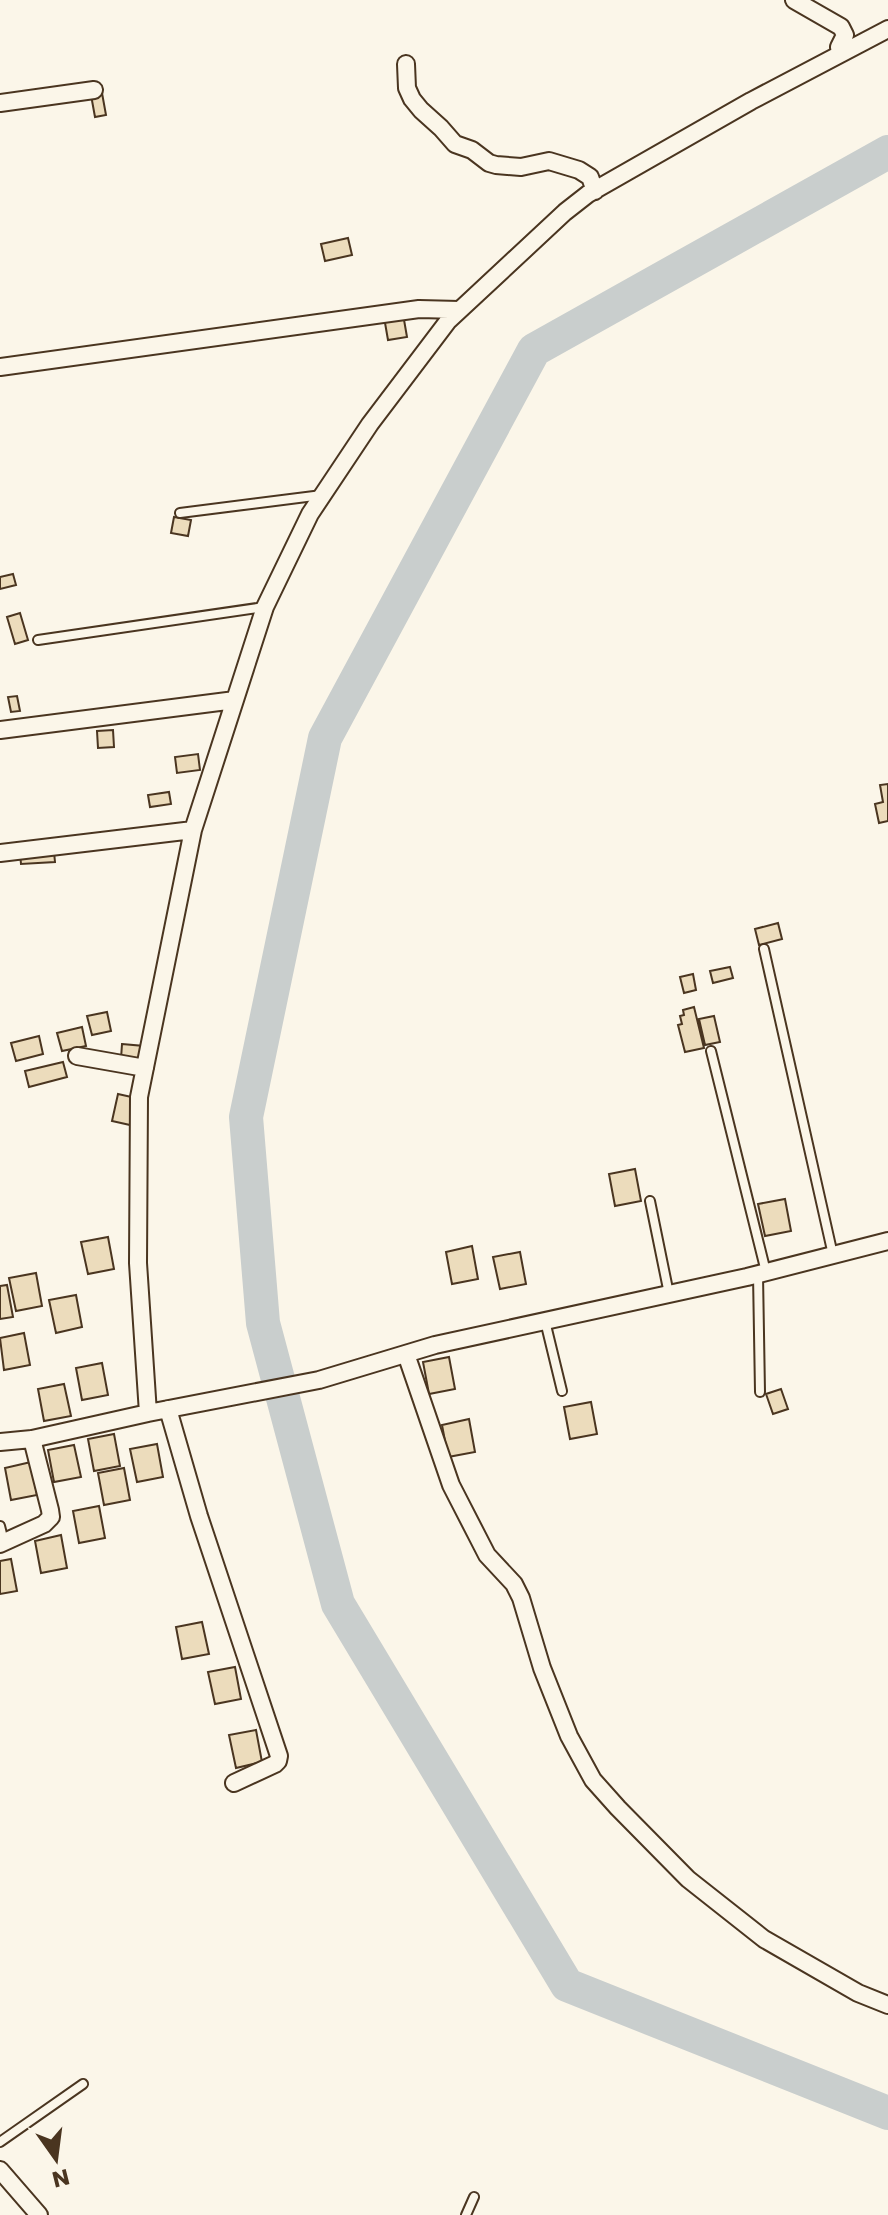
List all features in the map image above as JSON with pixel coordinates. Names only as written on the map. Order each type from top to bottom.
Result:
[{"type":"street","points":[[794,0],[841,27],[845,35],[839,47],[840,54]]},
{"type":"street","points":[[148,1413],[138,1263],[139,1097],[193,830],[265,607],[310,514],[370,424],[448,321],[565,212],[595,191],[751,101],[888,29]]},
{"type":"street","points":[[406,64],[407,88],[412,99],[455,144],[472,150],[496,165],[521,167],[559,162],[590,177],[595,191]]},
{"type":"street","points":[[0,103],[94,90]]},
{"type":"street","points":[[0,367],[419,309],[459,310]]},
{"type":"street","points":[[0,730],[235,700]]},
{"type":"street","points":[[0,853],[193,830]]},
{"type":"street","points":[[77,1056],[145,1068]]},
{"type":"street","points":[[0,1442],[32,1439],[319,1380],[406,1354],[762,1274],[888,1241]]},
{"type":"street","points":[[406,1354],[451,1485],[487,1555],[514,1584],[521,1598],[563,1723],[593,1780],[688,1879],[764,1939],[858,1993],[888,2005]]},
{"type":"street","points":[[168,1409],[199,1516],[279,1756],[275,1764],[234,1783]]},
{"type":"street","points":[[1,1537],[44,1524],[51,1517],[32,1439]]},
{"type":"street","points":[[0,2170],[39,2215]]},
{"type":"lane","points":[[180,513],[323,495]]},
{"type":"lane","points":[[38,640],[265,607]]},
{"type":"lane","points":[[764,949],[833,1255]]},
{"type":"lane","points":[[711,1051],[762,1274],[760,1392]]},
{"type":"lane","points":[[650,1201],[670,1294]]},
{"type":"lane","points":[[545,1321],[562,1391]]},
{"type":"lane","points":[[0,2142],[83,2084]]},
{"type":"lane","points":[[466,2215],[474,2197]]},
{"type":"building","points":[[102,93],[106,115],[95,117],[91,95]]},
{"type":"building","points":[[348,238],[352,255],[325,261],[321,244]]},
{"type":"building","points":[[403,314],[407,337],[388,340],[384,317]]},
{"type":"building","points":[[174,517],[191,520],[188,536],[171,533]]},
{"type":"building","points":[[13,574],[16,585],[0,589],[0,577]]},
{"type":"building","points":[[20,613],[28,640],[15,644],[7,617]]},
{"type":"building","points":[[17,696],[20,711],[11,712],[8,697]]},
{"type":"building","points":[[113,730],[114,747],[98,748],[97,731]]},
{"type":"building","points":[[198,754],[200,770],[177,773],[175,757]]},
{"type":"building","points":[[888,784],[888,821],[879,823],[875,804],[883,802],[880,785]]},
{"type":"building","points":[[169,792],[171,804],[150,807],[148,795]]},
{"type":"building","points":[[54,852],[55,862],[21,864],[20,853]]},
{"type":"building","points":[[778,923],[782,939],[759,945],[755,929]]},
{"type":"building","points":[[730,967],[733,978],[713,983],[710,971]]},
{"type":"building","points":[[693,974],[696,990],[684,993],[680,977]]},
{"type":"building","points":[[694,1007],[704,1048],[685,1052],[678,1025],[682,1024],[680,1016],[684,1015],[683,1010]]},
{"type":"building","points":[[107,1012],[111,1031],[92,1035],[87,1016]]},
{"type":"building","points":[[714,1016],[720,1042],[705,1045],[699,1019]]},
{"type":"building","points":[[82,1027],[86,1046],[62,1051],[57,1033]]},
{"type":"building","points":[[39,1036],[43,1054],[16,1061],[11,1043]]},
{"type":"building","points":[[122,1044],[144,1046],[143,1062],[121,1059]]},
{"type":"building","points":[[63,1062],[67,1077],[29,1087],[25,1071]]},
{"type":"building","points":[[118,1094],[136,1098],[130,1125],[112,1121]]},
{"type":"building","points":[[635,1169],[641,1201],[615,1206],[609,1174]]},
{"type":"building","points":[[785,1199],[791,1231],[765,1236],[758,1204]]},
{"type":"building","points":[[108,1237],[114,1269],[88,1274],[81,1242]]},
{"type":"building","points":[[472,1246],[478,1279],[452,1284],[446,1252]]},
{"type":"building","points":[[520,1252],[526,1284],[500,1289],[493,1257]]},
{"type":"building","points":[[36,1273],[42,1306],[16,1311],[9,1278]]},
{"type":"building","points":[[7,1285],[13,1317],[0,1319],[0,1286]]},
{"type":"building","points":[[76,1295],[82,1327],[56,1333],[49,1300]]},
{"type":"building","points":[[24,1333],[30,1365],[4,1370],[0,1338]]},
{"type":"building","points":[[449,1357],[455,1389],[429,1394],[423,1362]]},
{"type":"building","points":[[102,1363],[108,1395],[82,1400],[76,1368]]},
{"type":"building","points":[[64,1384],[71,1416],[44,1421],[38,1389]]},
{"type":"building","points":[[781,1389],[788,1409],[773,1414],[766,1394]]},
{"type":"building","points":[[591,1402],[597,1434],[570,1439],[564,1407]]},
{"type":"building","points":[[469,1419],[475,1452],[448,1457],[442,1425]]},
{"type":"building","points":[[114,1434],[120,1466],[94,1471],[88,1439]]},
{"type":"building","points":[[157,1444],[163,1477],[137,1482],[130,1449]]},
{"type":"building","points":[[74,1445],[81,1477],[54,1482],[48,1450]]},
{"type":"building","points":[[31,1462],[37,1495],[11,1500],[5,1468]]},
{"type":"building","points":[[124,1468],[130,1500],[104,1505],[98,1473]]},
{"type":"building","points":[[99,1506],[105,1538],[79,1543],[73,1511]]},
{"type":"building","points":[[61,1535],[67,1568],[41,1573],[35,1541]]},
{"type":"building","points":[[11,1559],[17,1591],[0,1594],[0,1561]]},
{"type":"building","points":[[202,1622],[209,1654],[182,1659],[176,1627]]},
{"type":"building","points":[[235,1667],[241,1699],[215,1704],[208,1672]]},
{"type":"building","points":[[256,1730],[262,1762],[236,1768],[229,1735]]},
{"type":"waterway","points":[[888,152],[534,350],[325,738],[246,1117],[263,1323],[338,1604],[567,1985],[888,2113]]}]
